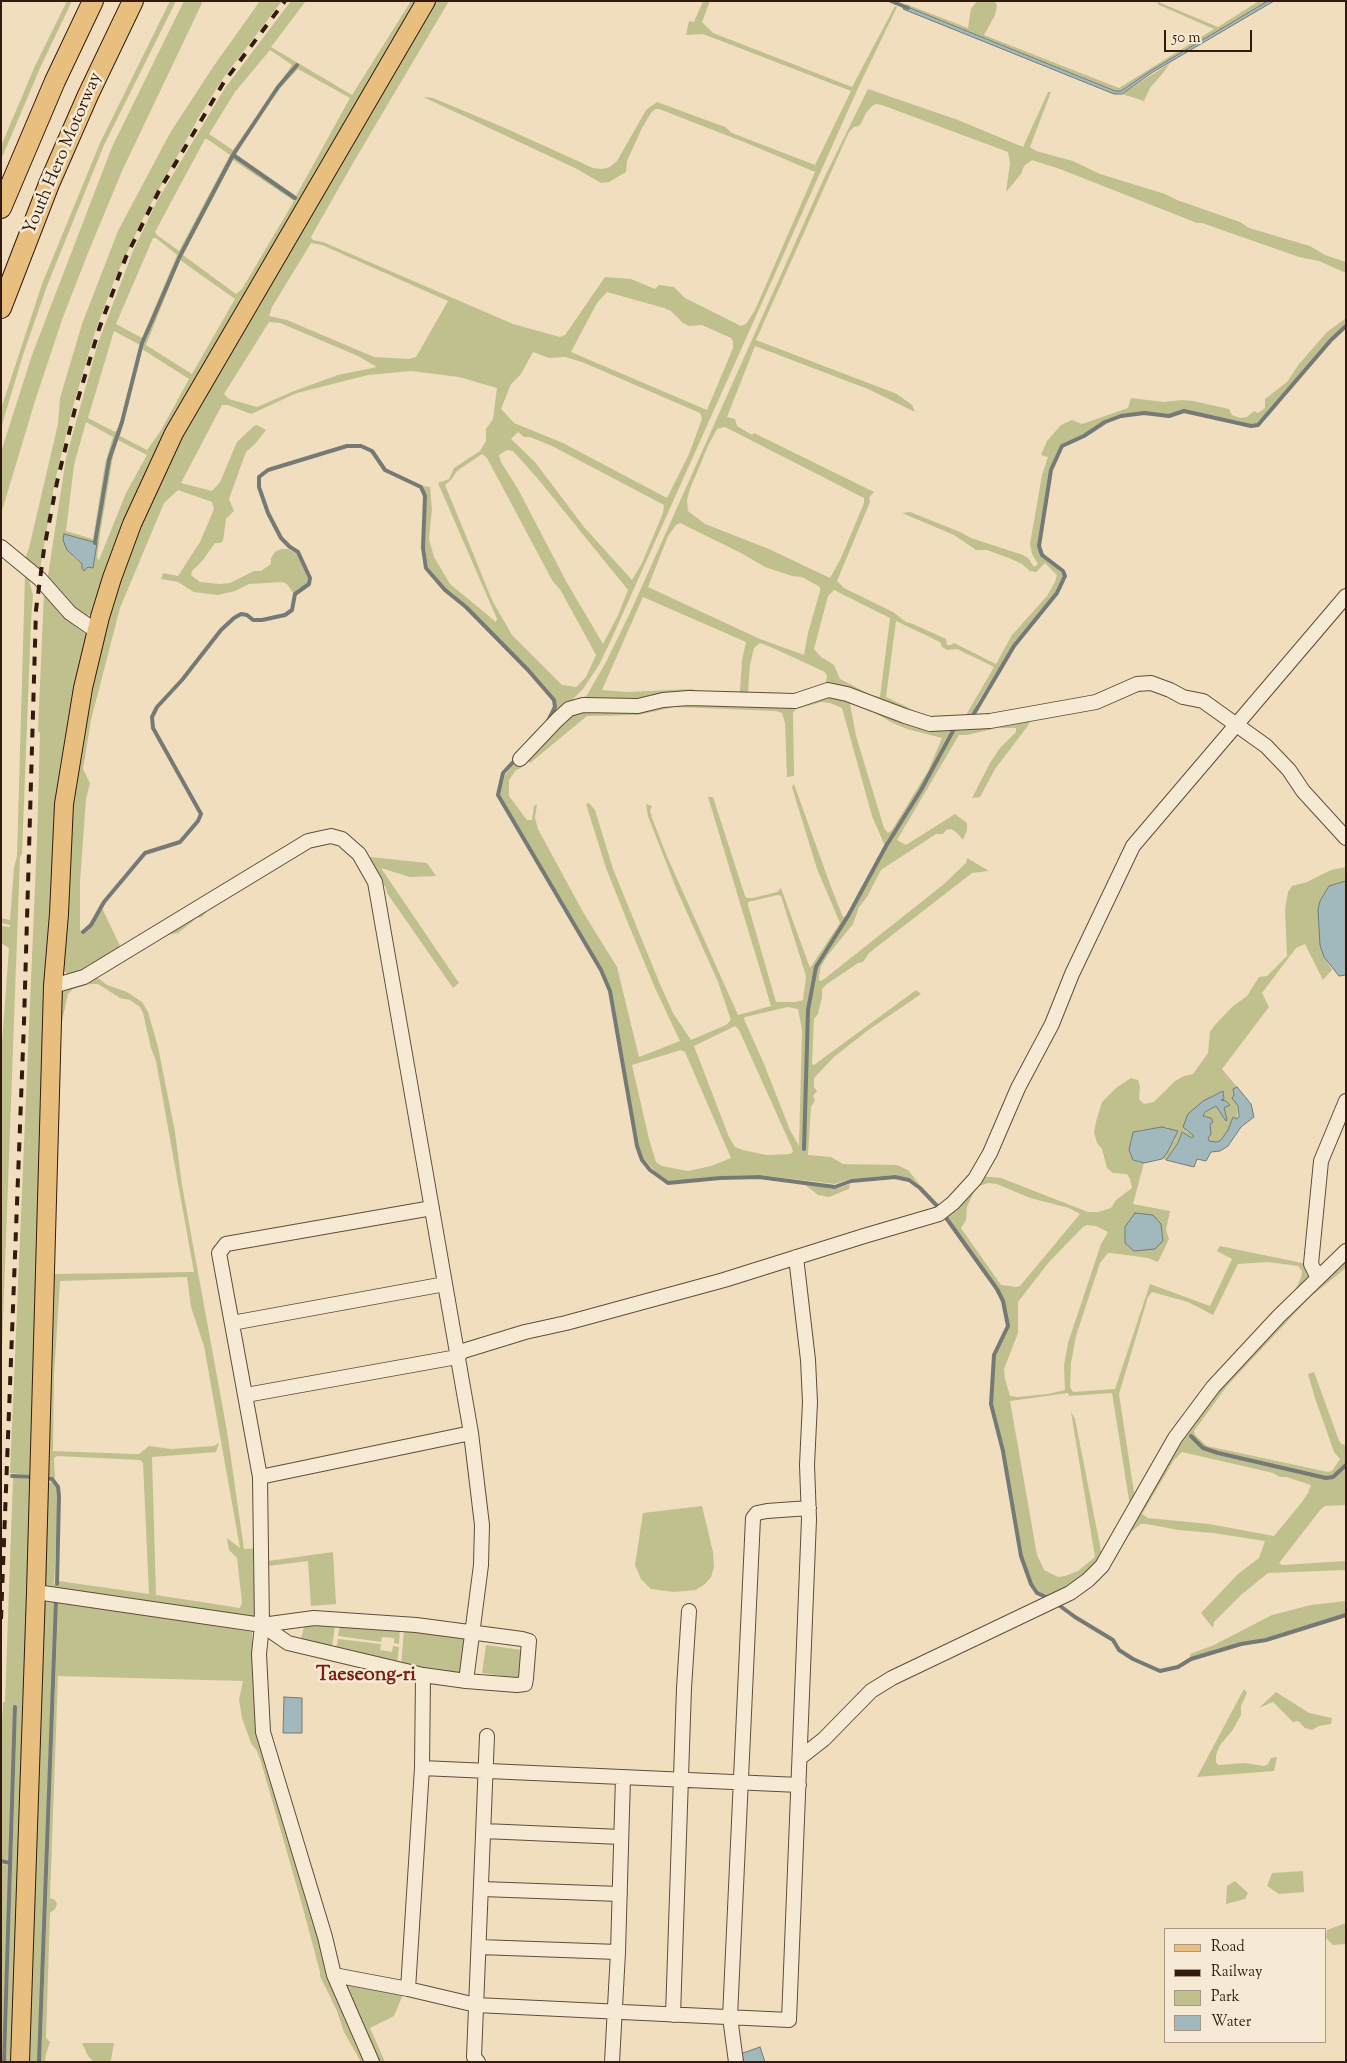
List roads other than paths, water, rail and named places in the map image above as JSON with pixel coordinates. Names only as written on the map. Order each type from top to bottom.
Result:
[{"type":"highway","name":"Youth Hero Motorway","points":[[1,208],[55,81],[93,1]]},
{"type":"highway","name":"Youth Hero Motorway","points":[[1,308],[49,184],[88,95],[133,1]]},
{"type":"main road","points":[[20,2062],[36,1592],[53,986],[59,914],[64,804],[83,688],[96,631],[112,578],[132,524],[174,433],[426,1]]},
{"type":"street","points":[[1,547],[40,579],[70,613],[96,631]]},
{"type":"street","points":[[246,1395],[457,1357],[463,1351],[525,1332],[724,1280],[942,1212],[975,1178],[990,1153],[1018,1088],[1052,1024],[1072,974],[1133,846],[1346,596]]},
{"type":"street","points":[[520,759],[569,709],[582,704],[638,706],[663,700],[689,698],[795,701],[828,690],[847,694],[930,724],[990,721],[1096,702],[1137,684],[1151,682],[1183,698],[1202,701],[1238,724],[1275,755],[1289,770],[1303,791],[1346,838]]},
{"type":"street","points":[[53,986],[84,977],[308,841],[331,836],[342,839],[359,854],[375,882],[471,1433],[482,1524],[481,1564],[466,1681]]},
{"type":"street","points":[[1318,1278],[1311,1264],[1321,1161],[1346,1101]]},
{"type":"street","points":[[372,2062],[334,1975],[325,1937],[263,1732],[259,1654],[262,1625],[260,1477],[219,1253],[226,1244],[432,1208]]},
{"type":"street","points":[[801,1756],[824,1739],[871,1691],[892,1678],[1054,1601],[1088,1580],[1102,1566],[1175,1438],[1213,1387],[1279,1316],[1346,1251]]},
{"type":"street","points":[[334,1975],[408,1989],[476,2005],[789,2020],[801,1756],[810,1402],[808,1360],[796,1257]]},
{"type":"street","points":[[232,1323],[444,1284]]},
{"type":"street","points":[[260,1477],[471,1433]]},
{"type":"street","points":[[736,2062],[730,2017],[753,1518],[757,1514],[767,1511],[808,1508]]},
{"type":"street","points":[[36,1592],[262,1625],[314,1618],[416,1624],[529,1641],[525,1684],[466,1681],[423,1675],[288,1643],[262,1625]]},
{"type":"street","points":[[673,2015],[689,1611]]},
{"type":"street","points":[[408,1989],[422,1768],[423,1675]]},
{"type":"street","points":[[478,2062],[474,2057],[487,1736]]},
{"type":"street","points":[[422,1768],[799,1786]]},
{"type":"street","points":[[612,2062],[618,1952],[623,1777]]},
{"type":"street","points":[[484,1831],[621,1837]]},
{"type":"street","points":[[482,1889],[620,1894]]},
{"type":"street","points":[[479,1947],[618,1952]]},
{"type":"water","points":[[1268,1],[1274,1],[1153,72],[1122,94],[1114,94],[903,9],[905,6],[1115,91],[1121,91],[1152,70]]},
{"type":"water","points":[[64,534],[97,543],[93,568],[88,567],[84,571],[82,564],[67,550],[63,540]]},
{"type":"water","points":[[1346,881],[1346,975],[1339,976],[1324,957],[1320,945],[1318,910],[1320,901],[1329,886]]},
{"type":"water","points":[[1237,1087],[1251,1104],[1254,1117],[1241,1127],[1228,1146],[1220,1151],[1211,1152],[1206,1161],[1197,1159],[1194,1167],[1166,1160],[1178,1143],[1182,1132],[1192,1138],[1194,1136],[1183,1127],[1188,1114],[1203,1101],[1223,1091],[1224,1099],[1221,1100],[1226,1101],[1230,1105],[1224,1108],[1226,1121],[1216,1106],[1205,1112],[1203,1116],[1211,1118],[1213,1122],[1210,1124],[1211,1134],[1208,1138],[1209,1141],[1217,1142],[1221,1140],[1228,1130],[1233,1117],[1237,1119],[1239,1116],[1238,1106],[1232,1098],[1234,1095],[1233,1089]]},
{"type":"water","points":[[1162,1127],[1178,1131],[1162,1159],[1144,1163],[1133,1160],[1129,1150],[1133,1132]]},
{"type":"water","points":[[1135,1213],[1153,1215],[1161,1224],[1163,1241],[1155,1249],[1134,1251],[1125,1243],[1125,1227]]},
{"type":"water","points":[[284,1697],[302,1698],[302,1733],[283,1733]]},
{"type":"water","points":[[760,2047],[765,2062],[743,2062],[740,2054]]},
{"type":"waterway","points":[[891,1],[908,8]]},
{"type":"waterway","points":[[95,543],[109,460],[122,422],[142,343],[180,256],[233,155],[278,87],[297,65]]},
{"type":"waterway","points":[[233,155],[295,198]]},
{"type":"waterway","points":[[972,717],[1014,646],[1057,593],[1065,576],[1063,571],[1042,555],[1039,546],[1051,470],[1062,446],[1084,436],[1105,422],[1121,416],[1144,413],[1169,416],[1184,411],[1251,426],[1258,425],[1331,340],[1346,326]]},
{"type":"waterway","points":[[83,932],[91,925],[104,902],[145,853],[180,842],[198,821],[201,814],[153,728],[152,717],[157,707],[182,680],[221,630],[234,618],[241,614],[247,615],[253,620],[262,620],[285,615],[292,610],[295,594],[309,584],[310,578],[298,552],[281,538],[268,513],[259,487],[259,477],[268,470],[347,446],[361,446],[372,451],[385,470],[421,487],[425,496],[423,548],[426,568],[445,590],[466,607],[528,670],[554,700],[555,707],[548,721]]},
{"type":"waterway","points":[[804,1149],[808,1010],[816,967],[848,916],[886,846],[921,790],[955,727]]},
{"type":"waterway","points":[[516,759],[503,773],[498,795],[601,970],[610,991],[637,1146],[642,1160],[650,1170],[668,1183],[720,1178],[759,1177],[835,1187],[851,1181],[895,1177],[909,1180],[920,1188],[939,1208],[997,1289],[1003,1301],[1008,1326],[994,1355],[991,1404],[1003,1451],[1021,1556],[1031,1584],[1037,1593],[1048,1598]]},
{"type":"waterway","points":[[1191,1436],[1203,1448],[1218,1453],[1326,1478],[1333,1477],[1346,1465]]},
{"type":"waterway","points":[[12,1476],[35,1477]]},
{"type":"waterway","points":[[44,1478],[52,1479],[58,1487],[57,1584]]},
{"type":"waterway","points":[[39,2062],[56,1602]]},
{"type":"waterway","points":[[1056,1603],[1113,1640],[1119,1650],[1133,1659],[1160,1671],[1178,1667],[1191,1659],[1241,1644],[1266,1640],[1346,1615]]},
{"type":"waterway","points":[[4,2062],[15,1707]]},
{"type":"waterway","points":[[1,1861],[10,1863]]},
{"type":"railway","points":[[1,1619],[24,1022],[36,610],[44,549],[57,482],[75,409],[99,329],[126,257],[159,191],[224,82],[285,1]]},
{"type":"district","name":"Taeseong-ri","points":[[366,1677]]}]
